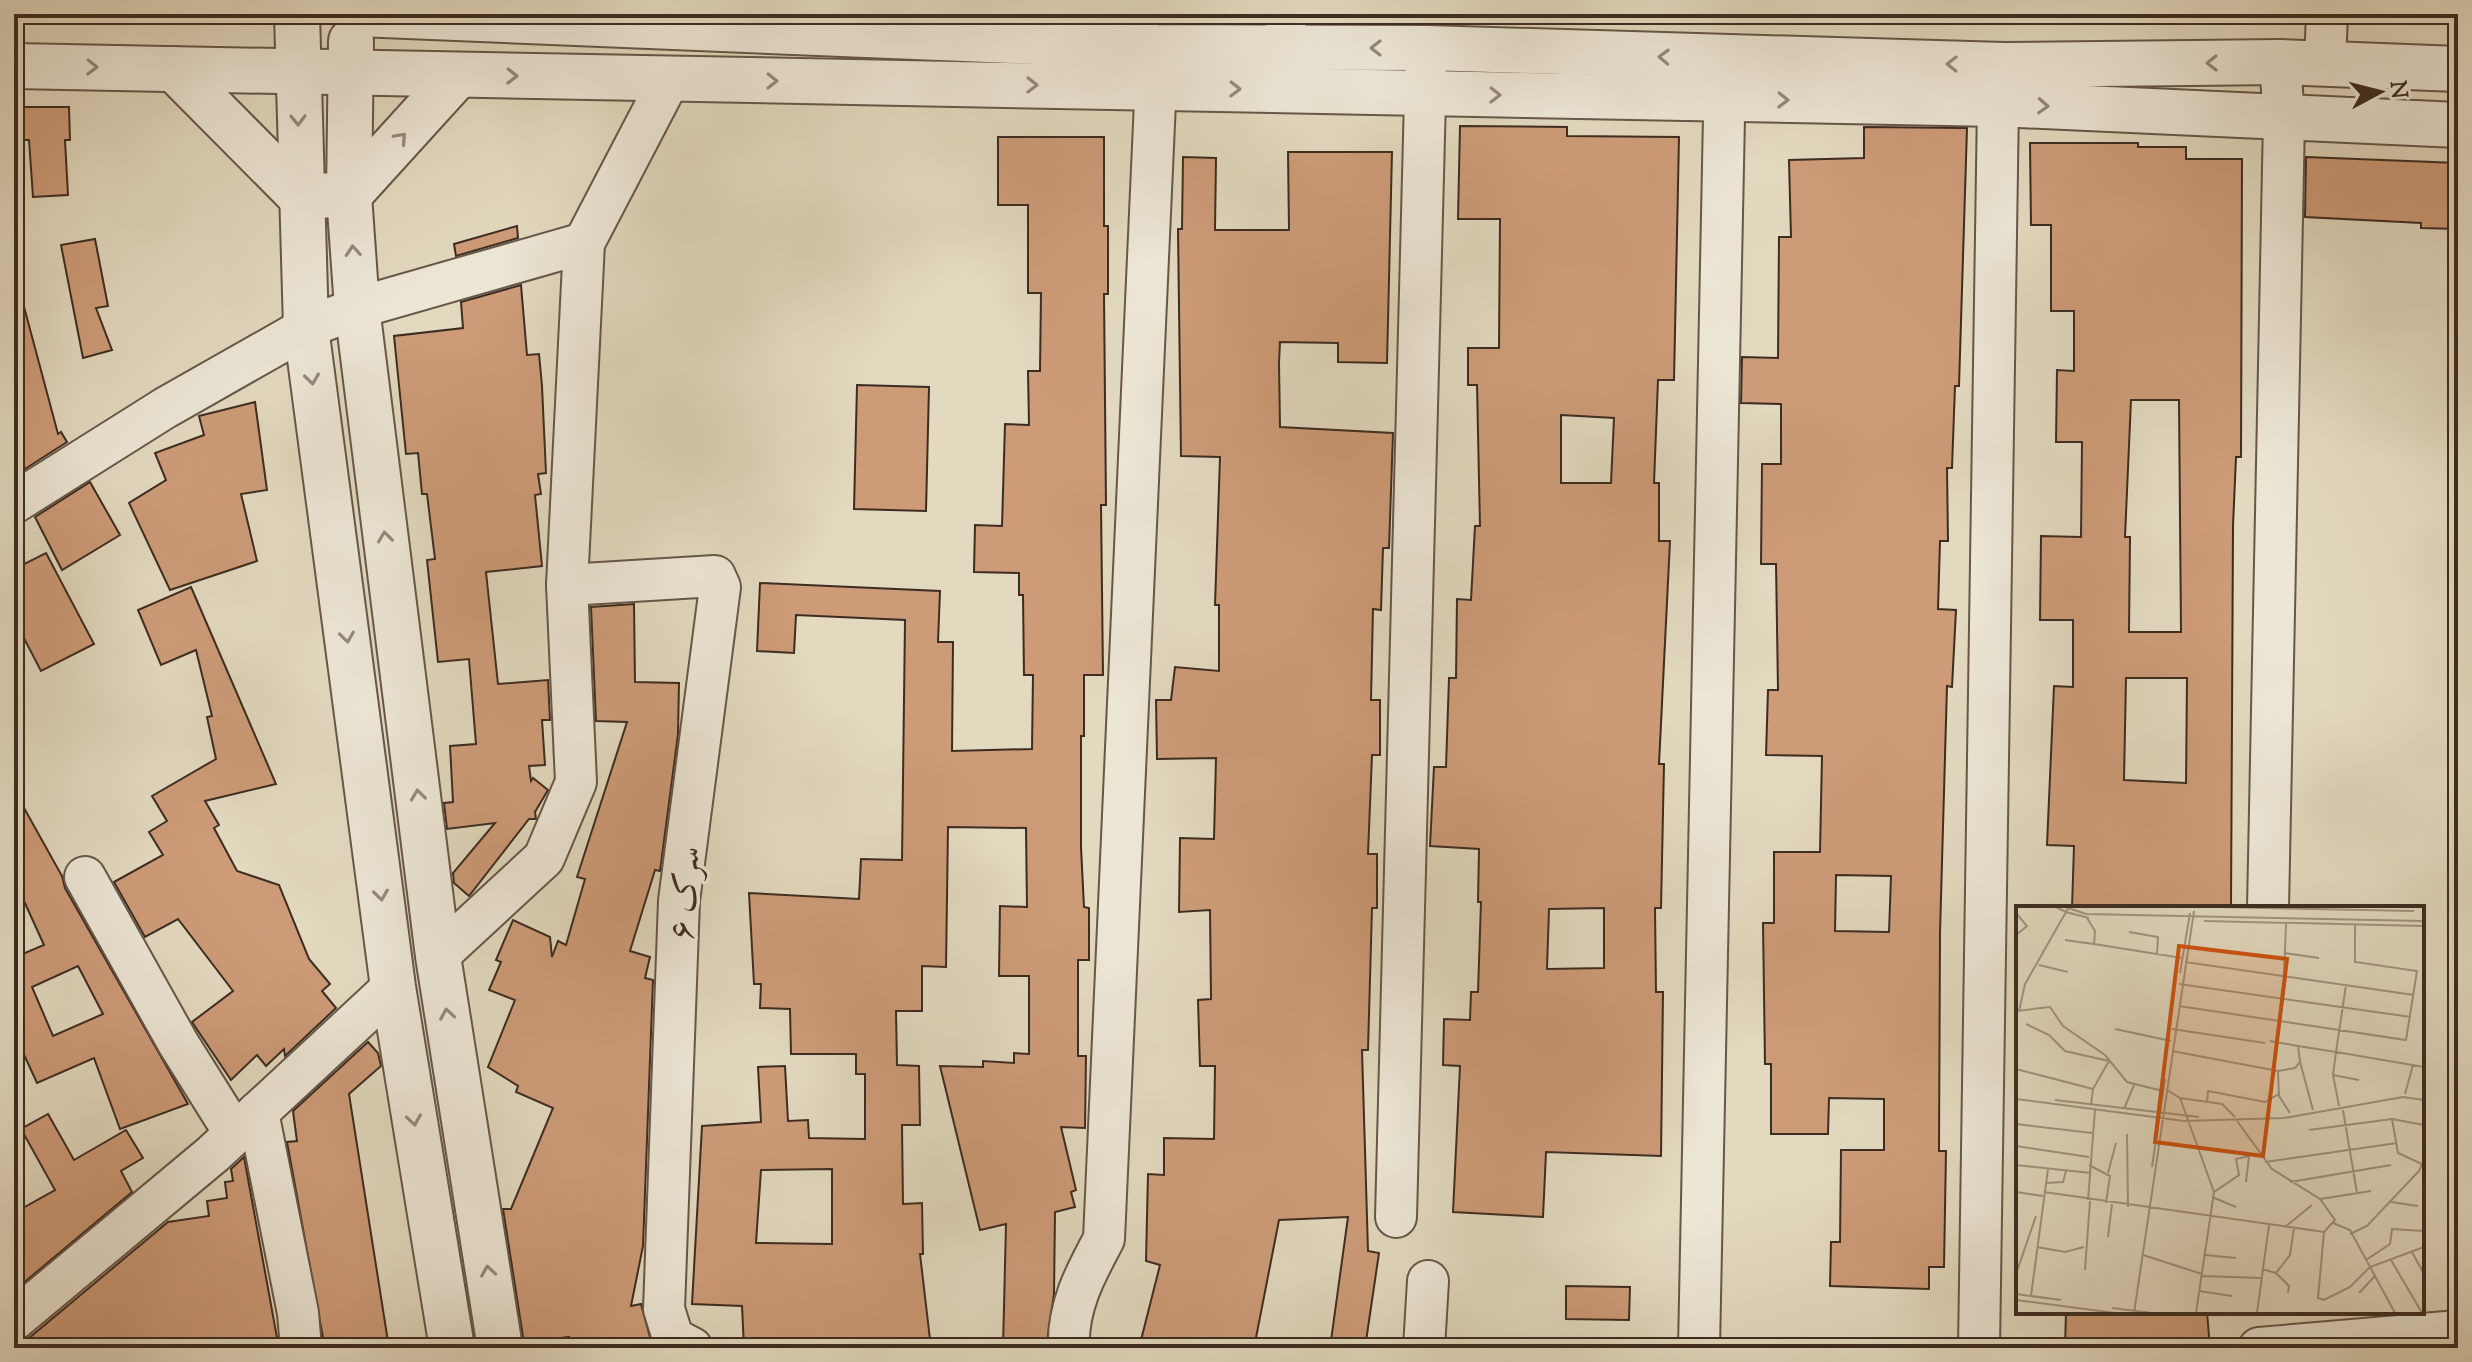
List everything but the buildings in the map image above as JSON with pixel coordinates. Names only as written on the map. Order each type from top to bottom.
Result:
[{"type":"street","points":[[297,14],[306,328],[393,987],[452,1348]]},
{"type":"street","points":[[351,14],[349,195],[357,308],[438,956],[500,1348]]},
{"type":"street","points":[[359,14],[649,20],[1424,93],[1724,79],[2001,84],[2280,62],[2458,69]]},
{"type":"street","points":[[2325,64],[2327,14]]},
{"type":"street","points":[[14,66],[669,80],[1157,67],[1286,31],[1724,79]]},
{"type":"street","points":[[1396,1217],[1427,48]]},
{"type":"street","points":[[2268,906],[2284,119],[2280,62]]},
{"type":"street","points":[[1069,1348],[1068,1328],[1082,1279],[1104,1239],[1157,67]]},
{"type":"street","points":[[174,69],[300,196],[349,195],[458,75]]},
{"type":"street","points":[[1699,1348],[1724,79]]},
{"type":"street","points":[[438,956],[544,858],[576,782],[567,585],[584,243],[669,80]]},
{"type":"street","points":[[2001,84],[2284,119],[2458,125]]},
{"type":"street","points":[[1979,1348],[2001,84]]},
{"type":"street","points":[[14,503],[165,408],[306,328],[357,308],[584,243]]},
{"type":"street","name":"سرک ۶","points":[[567,585],[715,576],[720,587],[679,901],[664,1309],[673,1338],[692,1348]]},
{"type":"street","points":[[85,877],[178,1043],[246,1122],[298,1313],[301,1348]]},
{"type":"street","points":[[14,1320],[213,1154],[393,987]]},
{"type":"street","points":[[1424,1348],[1428,1281]]},
{"type":"street","points":[[2259,1314],[2259,1348],[2458,1331]]}]
